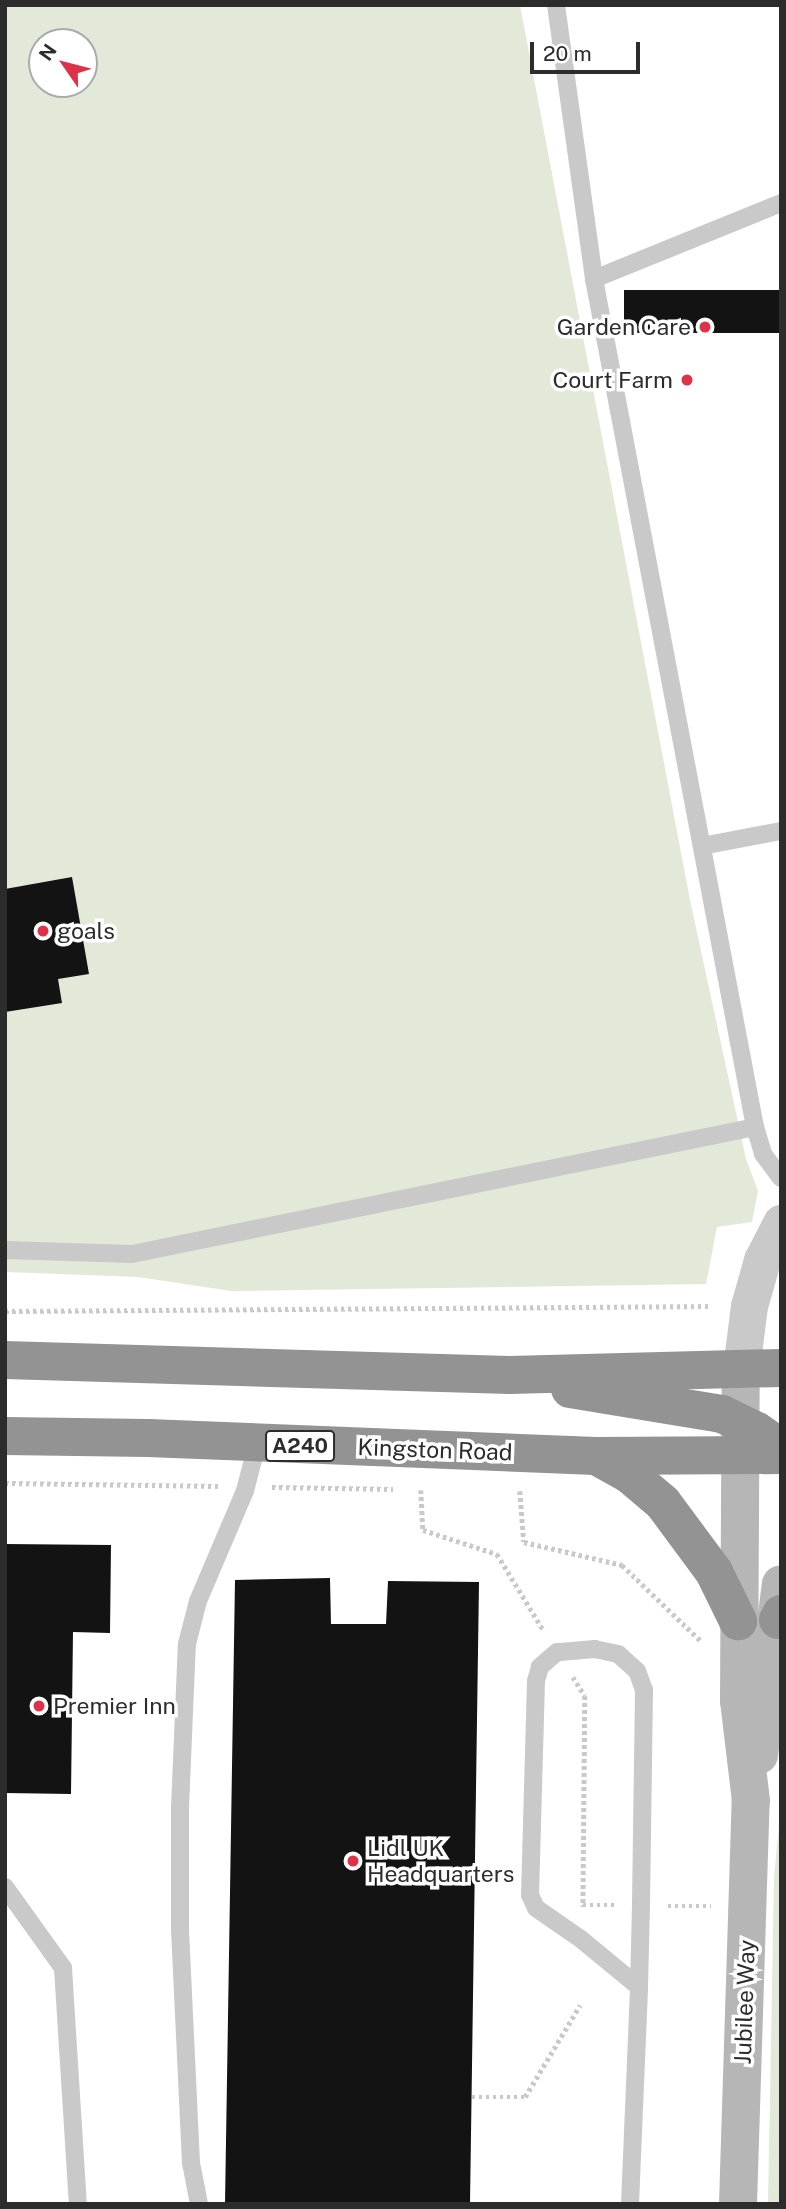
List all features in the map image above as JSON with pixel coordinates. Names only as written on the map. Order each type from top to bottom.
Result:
[{"type":"highway","points":[[5,1360],[510,1375],[781,1368]]},
{"type":"highway","points":[[510,1375],[549,1386],[705,1409],[740,1438],[781,1448]]},
{"type":"highway","name":"Kingston Road","points":[[5,1436],[596,1455],[740,1438],[781,1455]]},
{"type":"highway","points":[[596,1455],[630,1475],[663,1503],[715,1572],[738,1621]]},
{"type":"street","points":[[741,1369],[749,1306],[762,1260],[781,1223]]},
{"type":"street","name":"Jubilee Way","points":[[741,1369],[739,1701],[751,1801]]},
{"type":"street","name":"Jubilee Way","points":[[738,2204],[751,1801],[780,1606]]},
{"type":"lane","points":[[556,5],[593,279],[755,1127],[764,1154],[781,1178]]},
{"type":"lane","points":[[593,279],[781,203]]},
{"type":"lane","points":[[702,846],[781,831]]},
{"type":"lane","points":[[5,1250],[132,1254],[755,1127]]},
{"type":"lane","points":[[199,2204],[191,2163],[180,1931],[180,1808],[187,1644],[198,1601],[246,1487],[257,1444]]},
{"type":"lane","points":[[630,2204],[639,1987],[644,1690],[632,1664],[608,1651],[595,1649],[557,1653],[540,1667],[536,1681],[530,1895],[536,1908],[582,1940],[639,1987]]},
{"type":"lane","points":[[5,1887],[63,1968],[78,2204]]},
{"type":"path","points":[[5,1311],[716,1306]]},
{"type":"path","points":[[5,1483],[394,1489]]},
{"type":"path","points":[[408,1489],[433,1490]]},
{"type":"path","points":[[508,1491],[532,1491]]},
{"type":"path","points":[[520,1491],[524,1542],[622,1565],[708,1648]]},
{"type":"path","points":[[711,1892],[711,1919]]},
{"type":"path","points":[[582,1940],[583,1905],[641,1905]]},
{"type":"path","points":[[669,1906],[711,1906]]},
{"type":"path","points":[[472,2097],[525,2098],[580,2005]]},
{"type":"green space","points":[[5,5],[520,5],[690,900],[746,1159],[758,1191],[752,1222],[717,1227],[706,1284],[231,1291],[138,1277],[5,1272]]},
{"type":"green space","points":[[781,1803],[781,2204],[768,2204],[774,1878]]},
{"type":"building","name":"Garden Care","points":[[624,290],[781,290],[781,333],[624,333]]},
{"type":"building","name":"goals","points":[[72,877],[89,974],[58,979],[62,1003],[5,1012],[5,889]]},
{"type":"building","name":"Premier Inn","points":[[5,1544],[111,1545],[110,1633],[73,1632],[71,1794],[5,1793]]},
{"type":"building","name":"Lidl UK Headquarters","points":[[330,1578],[331,1624],[386,1624],[388,1581],[479,1582],[470,2204],[225,2204],[235,1580]]},
{"type":"place","name":"Garden Care","points":[[705,327]]},
{"type":"place","name":"Court Farm","points":[[687,380]]},
{"type":"place","name":"goals","points":[[43,931]]},
{"type":"place","name":"Premier Inn","points":[[39,1706]]},
{"type":"place","name":"Lidl UK Headquarters","points":[[353,1861]]}]
